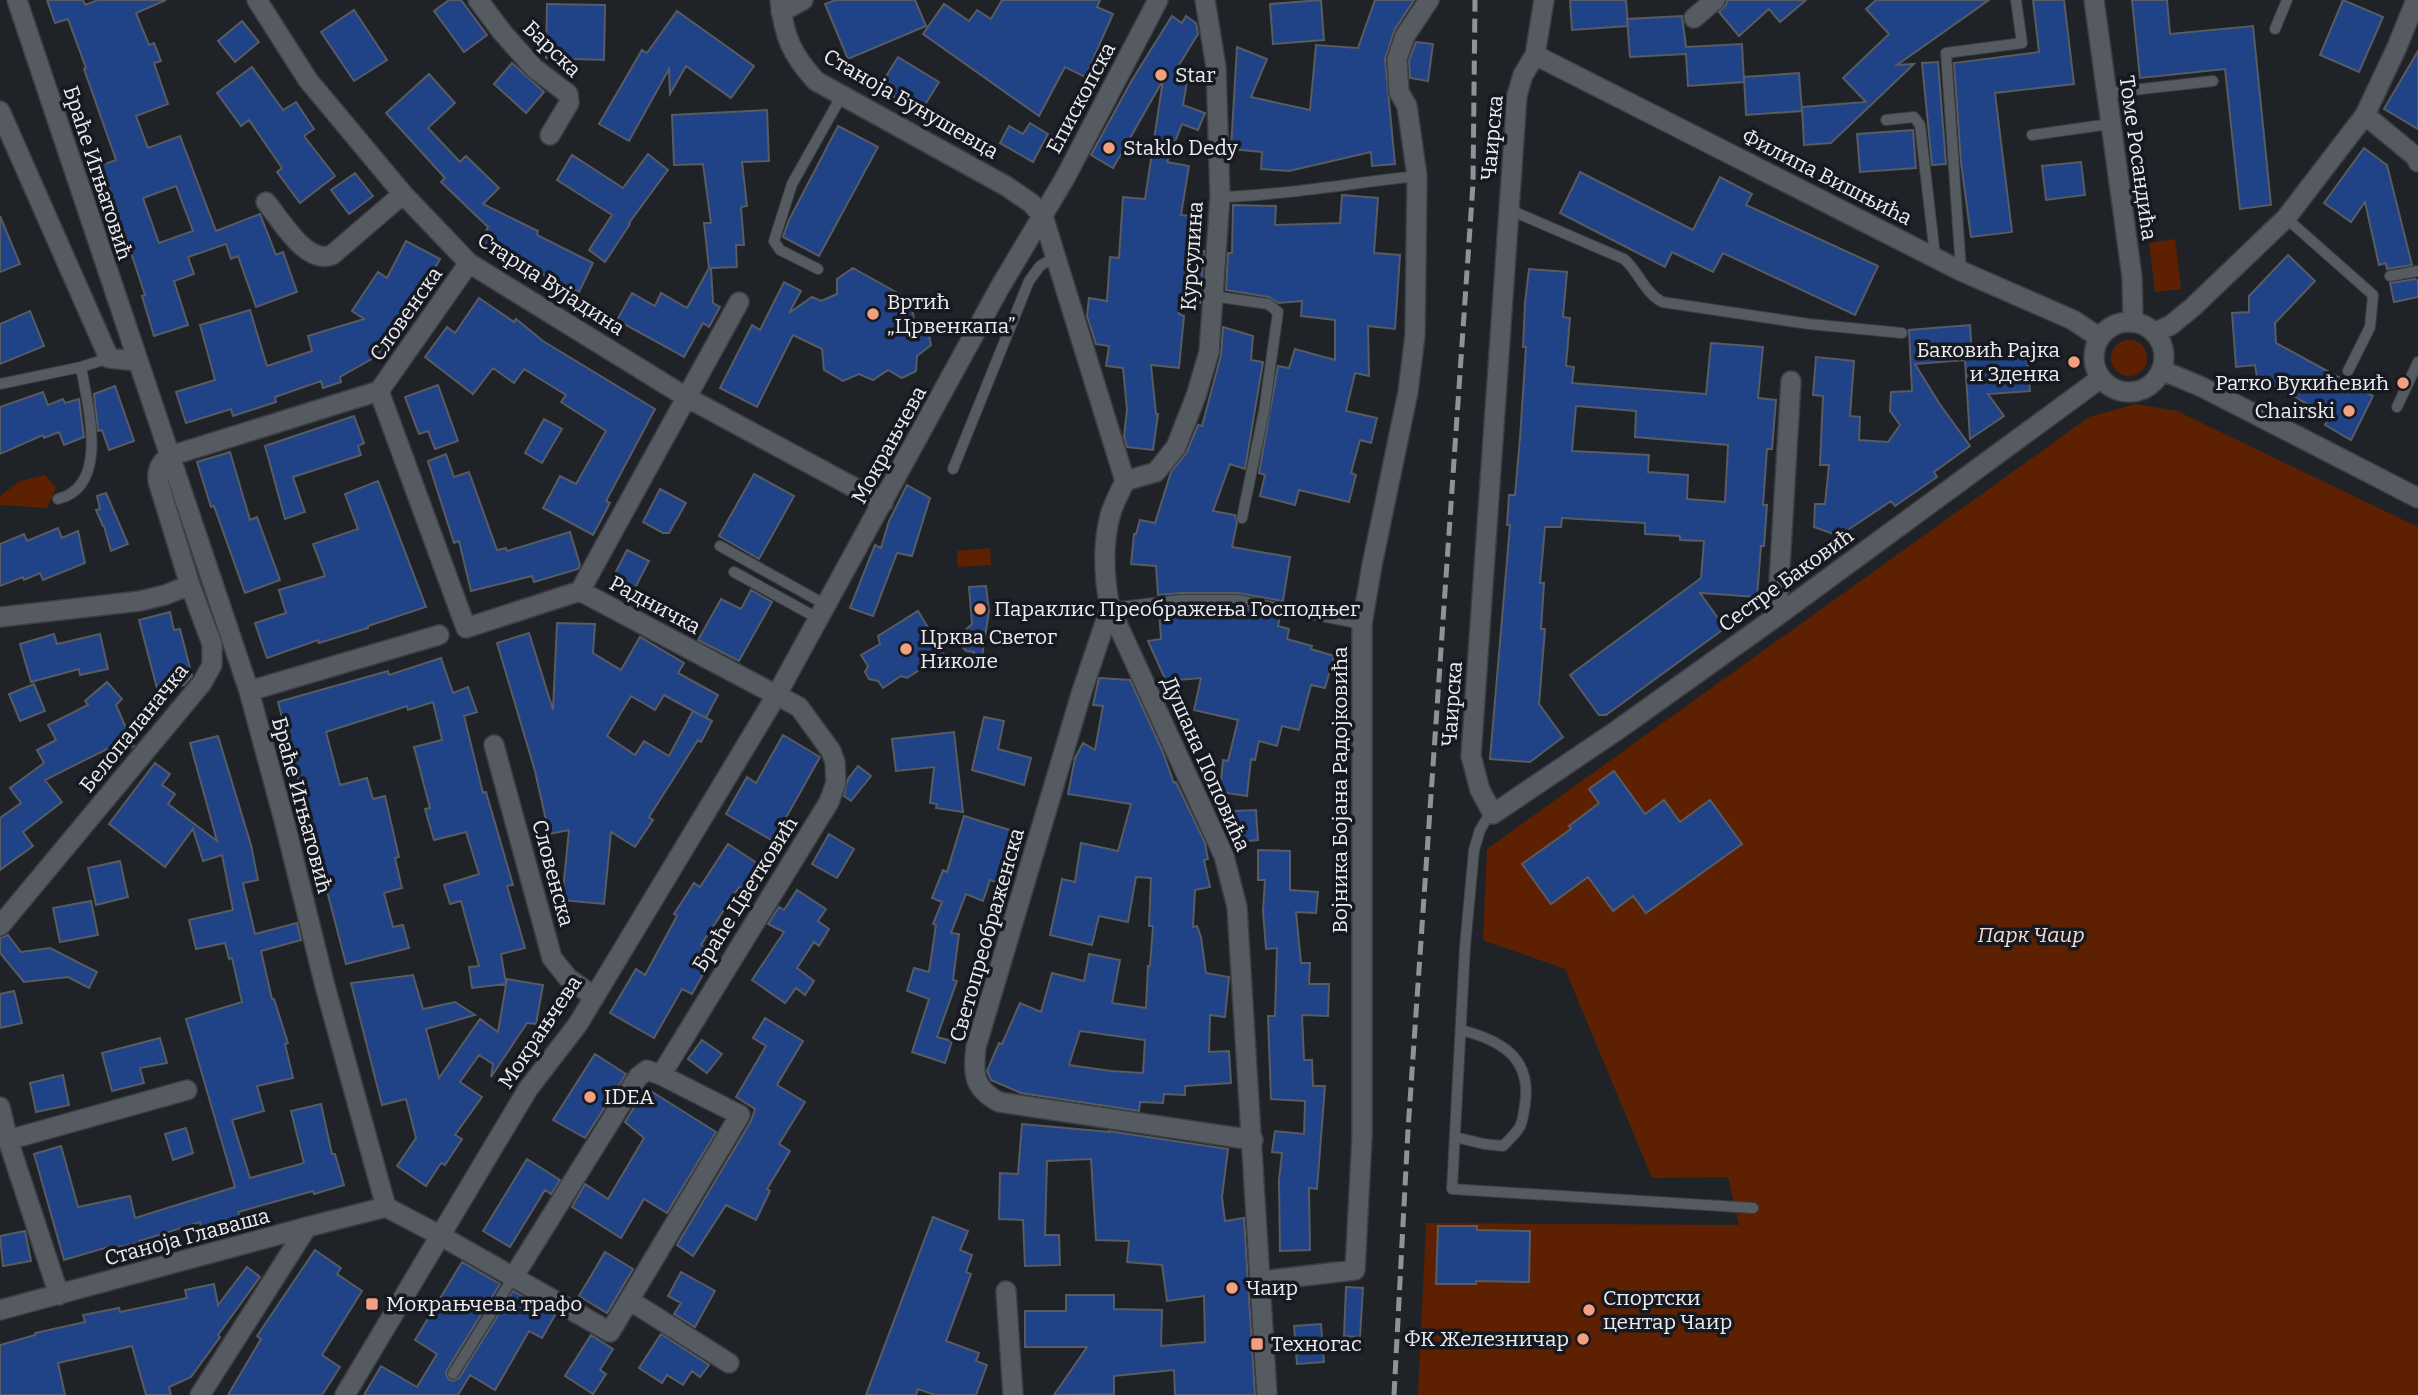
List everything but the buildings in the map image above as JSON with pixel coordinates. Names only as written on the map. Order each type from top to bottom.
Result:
[{"type":"street","name":"Браће Игњатовић","points":[[17,0],[249,691],[325,986],[386,1207]]},
{"type":"street","name":"Старца Вујадина","points":[[257,0],[308,80],[403,194],[469,263],[686,397],[883,503]]},
{"type":"street","name":"Барска","points":[[478,0],[534,68],[568,94],[569,103],[550,135]]},
{"type":"street","name":"Станоја Бунушевца","points":[[803,0],[781,6],[791,49],[811,82],[842,95],[1006,186],[1031,203],[1043,216]]},
{"type":"street","name":"Епископска","points":[[1043,216],[1158,0]]},
{"type":"street","name":"Курсулина","points":[[1125,481],[1156,472],[1176,447],[1196,396],[1209,352],[1220,197],[1216,67],[1205,0]]},
{"type":"street","name":"Војника Бојана Радојковића","points":[[1261,1281],[1355,1270],[1362,1137],[1362,624],[1408,391],[1415,335],[1417,176],[1407,106],[1399,92],[1397,59],[1405,36],[1429,0]]},
{"type":"street","name":"Чаирска","points":[[1493,814],[1480,790],[1471,756],[1517,95],[1523,75],[1535,55],[1544,0]]},
{"type":"street","points":[[1694,18],[1714,0]]},
{"type":"street","name":"Томе Росандића","points":[[2094,0],[2132,277],[2133,322]]},
{"type":"street","points":[[2154,333],[2171,325],[2193,307],[2286,218],[2365,115],[2416,0]]},
{"type":"street","name":"Филипа Вишњића","points":[[1535,55],[1961,271],[2073,320],[2099,338]]},
{"type":"street","points":[[0,111],[108,358],[137,361]]},
{"type":"street","points":[[2365,115],[2417,158]]},
{"type":"street","points":[[266,202],[307,253],[326,257],[332,255],[403,194]]},
{"type":"street","points":[[1043,216],[1125,481]]},
{"type":"street","name":"Мокрањчева","points":[[345,1395],[528,1089],[578,1024],[776,696],[1000,287],[1043,216]]},
{"type":"street","name":"Словенска","points":[[170,456],[379,391],[469,263]]},
{"type":"street","points":[[580,591],[738,302]]},
{"type":"street","points":[[2133,322],[2154,333],[2163,350],[2161,370],[2148,386],[2129,391],[2118,390],[2101,378],[2094,358],[2099,338],[2114,325],[2133,322]]},
{"type":"street","points":[[2161,370],[2202,387],[2418,498]]},
{"type":"street","name":"Сестре Баковић","points":[[1493,814],[1616,731],[1777,616],[2101,378]]},
{"type":"street","points":[[1777,616],[1791,382]]},
{"type":"street","name":"Словенска","points":[[379,391],[466,628]]},
{"type":"street","name":"Белопаланачка","points":[[0,926],[207,677],[213,656],[212,644],[190,585],[158,481],[157,471],[170,456]]},
{"type":"street","name":"Душана Поповића","points":[[1125,481],[1110,516],[1104,561],[1110,608],[1224,856],[1237,907],[1268,1395]]},
{"type":"street","points":[[0,617],[140,601],[190,585]]},
{"type":"street","name":"Радничка","points":[[466,628],[580,591],[776,696]]},
{"type":"street","name":"Светопреображенска","points":[[1110,608],[1082,691],[976,1047],[974,1067],[977,1083],[987,1095],[999,1102],[1253,1140]]},
{"type":"street","points":[[249,691],[439,635]]},
{"type":"street","name":"Браће Цветковић","points":[[661,1075],[829,802],[836,783],[837,772],[831,751],[799,707],[776,696]]},
{"type":"street","name":"Словенска","points":[[494,745],[552,958],[568,978],[593,996]]},
{"type":"street","points":[[386,1207],[514,1276],[610,1332],[740,1115],[647,1070],[638,1077],[514,1276]]},
{"type":"street","points":[[8,1140],[187,1090]]},
{"type":"street","points":[[0,1107],[8,1140],[59,1295]]},
{"type":"street","name":"Станоја Главаша","points":[[0,1310],[386,1207]]},
{"type":"street","points":[[200,1395],[307,1227]]},
{"type":"street","points":[[1006,1290],[1013,1395]]},
{"type":"street","points":[[629,1300],[729,1363]]},
{"type":"lane","points":[[1961,271],[1945,53],[2022,43],[2016,0]]},
{"type":"lane","points":[[2275,29],[2287,0]]},
{"type":"lane","points":[[2105,93],[2213,81]]},
{"type":"lane","points":[[818,269],[780,250],[774,241],[792,184],[842,95]]},
{"type":"lane","points":[[1886,120],[1914,117],[1920,125],[1934,256]]},
{"type":"lane","points":[[2032,135],[2110,124]]},
{"type":"lane","points":[[1220,197],[1290,193],[1333,185],[1417,176]]},
{"type":"lane","points":[[1510,210],[1624,259],[1636,270],[1649,293],[1662,302],[1809,324],[1902,333]]},
{"type":"lane","points":[[2286,218],[2373,295],[2370,327],[2348,371]]},
{"type":"lane","points":[[953,469],[1029,281],[1040,266],[1056,256]]},
{"type":"lane","points":[[2390,276],[2418,271]]},
{"type":"lane","points":[[1212,296],[1268,304],[1278,312],[1264,411],[1242,518]]},
{"type":"lane","points":[[0,384],[81,367],[108,358]]},
{"type":"lane","points":[[2397,407],[2418,362]]},
{"type":"lane","points":[[58,499],[68,497],[79,487],[92,457],[81,367]]},
{"type":"lane","points":[[720,546],[822,612]]},
{"type":"lane","points":[[734,572],[822,612]]},
{"type":"lane","points":[[1110,608],[1180,600],[1238,600],[1362,624]]},
{"type":"lane","points":[[1493,814],[1480,830],[1474,850],[1452,1189],[1753,1208]]},
{"type":"lane","points":[[1455,1137],[1503,1146],[1522,1128],[1527,1089],[1522,1066],[1505,1048],[1487,1037],[1461,1030]]},
{"type":"lane","points":[[453,1374],[514,1276]]},
{"type":"green space","points":[[2175,239],[2181,289],[2155,292],[2149,243]]},
{"type":"green space","points":[[2129,340],[2142,345],[2147,358],[2142,371],[2129,376],[2116,371],[2111,358],[2116,345]]},
{"type":"green space","name":"Парк Чаир","points":[[2135,404],[2177,411],[2418,527],[2418,1395],[1418,1395],[1426,1223],[1739,1225],[1728,1177],[1652,1178],[1565,969],[1483,940],[1487,849],[2089,417]]},
{"type":"green space","points":[[45,475],[56,488],[47,508],[0,505],[0,496],[20,481]]},
{"type":"green space","points":[[990,548],[991,565],[958,567],[957,551]]},
{"type":"railway","points":[[1394,1395],[1408,1130],[1473,184],[1475,0]]},
{"type":"place","name":"Star","points":[[1161,75]]},
{"type":"place","name":"Staklo Dedy","points":[[1109,148]]},
{"type":"place","name":"Вртић „Црвенкапа”","points":[[873,314]]},
{"type":"place","name":"Баковић Рајка и Зденка","points":[[2074,362]]},
{"type":"place","name":"Ратко Вукићевић","points":[[2403,383]]},
{"type":"place","name":"Chairski","points":[[2349,411]]},
{"type":"place","name":"Параклис Преображења Господњег","points":[[980,609]]},
{"type":"place","name":"Црква Светог Николе","points":[[906,649]]},
{"type":"place","name":"IDEA","points":[[590,1097]]},
{"type":"place","name":"Чаир","points":[[1232,1288]]},
{"type":"place","name":"Мокрањчева трафо","points":[[372,1304]]},
{"type":"place","name":"Спортски центар Чаир","points":[[1589,1310]]},
{"type":"place","name":"ФК Железничар","points":[[1583,1339]]},
{"type":"place","name":"Техногас","points":[[1257,1344]]}]
